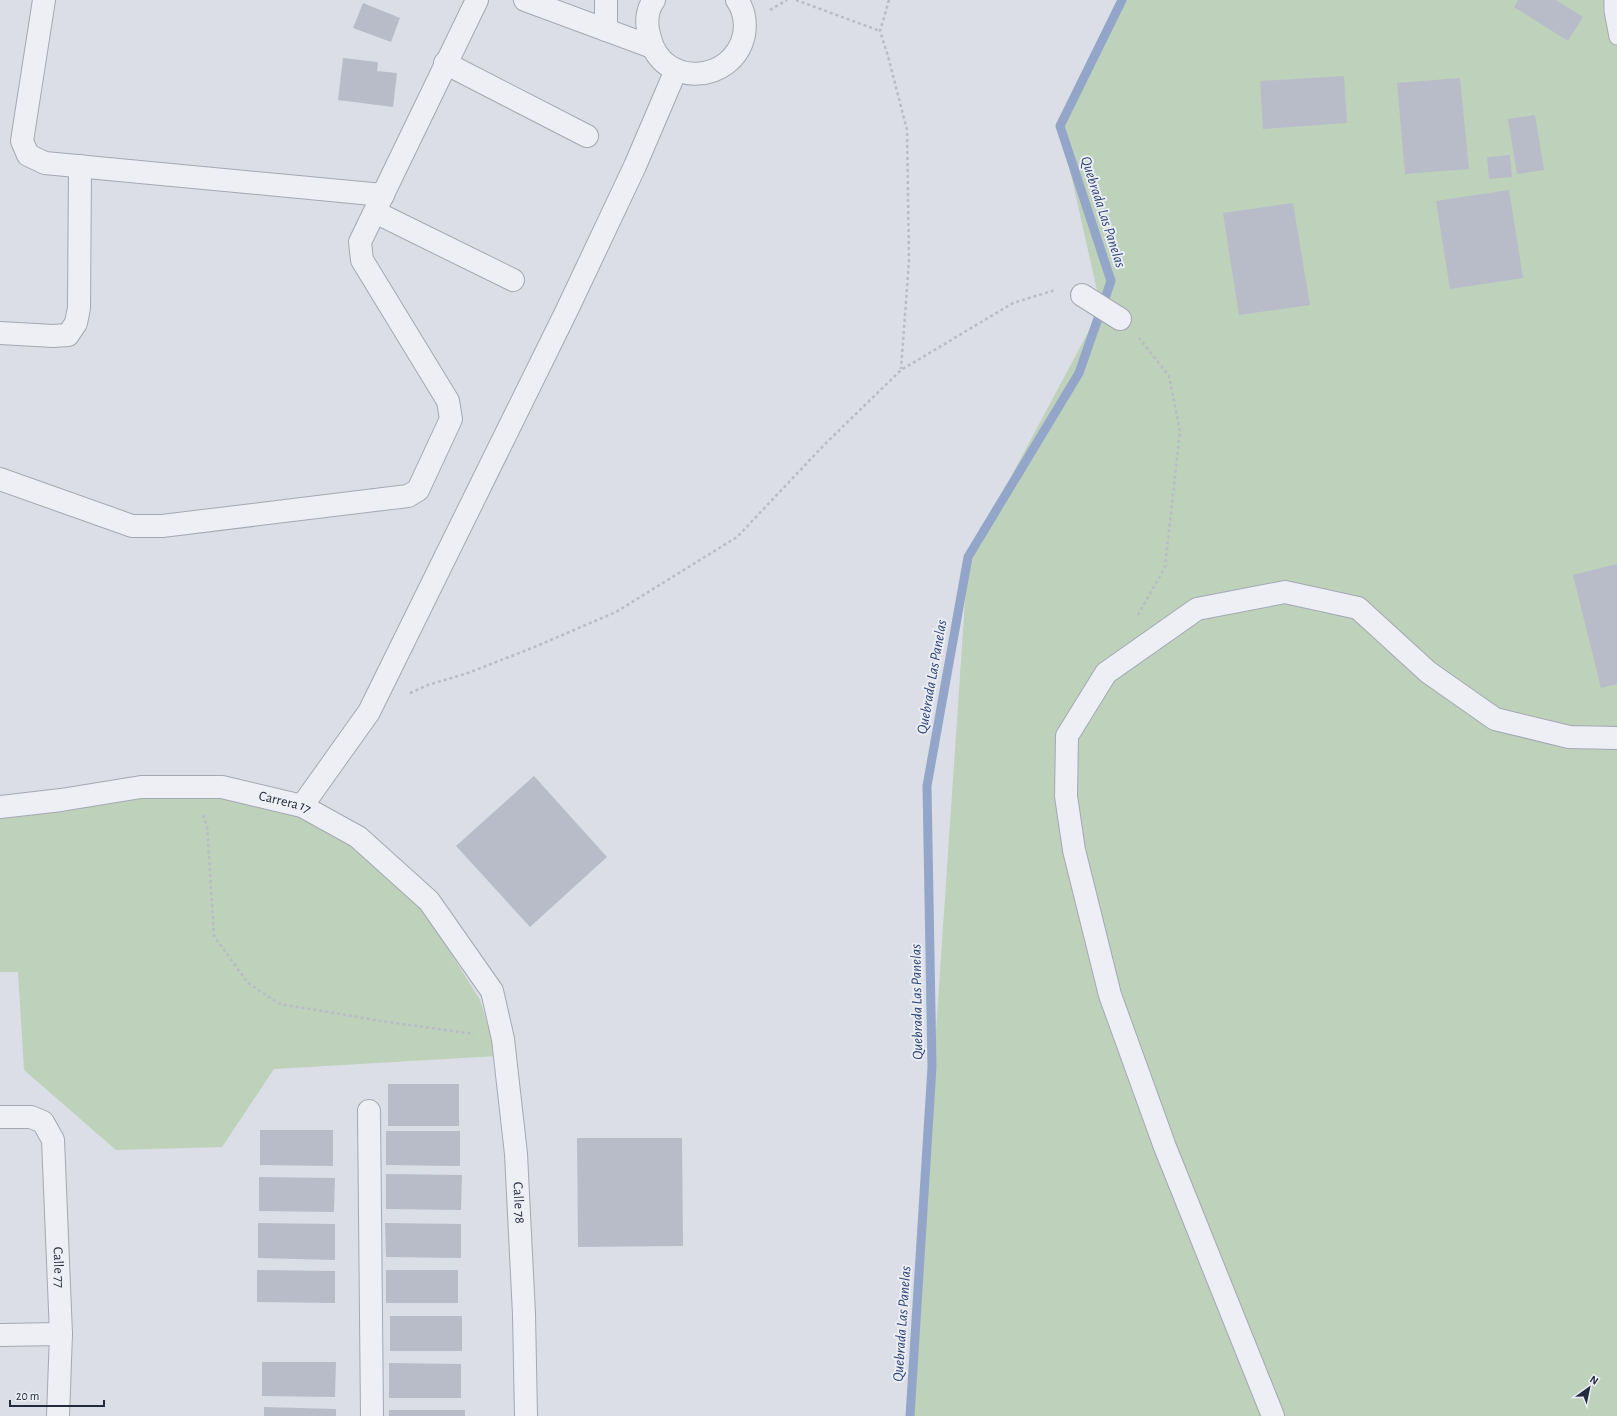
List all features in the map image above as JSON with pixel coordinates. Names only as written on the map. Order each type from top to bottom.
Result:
[{"type":"street","points":[[44,0],[22,141],[28,155],[45,163],[379,203],[513,280]]},
{"type":"street","points":[[0,479],[132,526],[162,526],[408,496],[418,490],[451,419],[448,401],[362,260],[360,242],[445,63],[477,0]]},
{"type":"street","points":[[525,0],[652,47]]},
{"type":"street","points":[[606,0],[606,30]]},
{"type":"street","points":[[646,2],[647,27],[652,47],[662,60],[676,70],[695,75],[714,71],[731,61],[742,45],[746,26],[742,7],[738,0]]},
{"type":"street","points":[[445,63],[587,136]]},
{"type":"street","points":[[302,806],[369,712],[568,310],[635,166],[676,70]]},
{"type":"street","points":[[0,333],[53,336],[68,335],[76,324],[79,308],[80,166]]},
{"type":"street","points":[[1082,295],[1120,320]]},
{"type":"street","points":[[1273,1416],[1165,1147],[1110,995],[1074,850],[1066,796],[1067,736],[1106,673],[1197,609],[1285,592],[1358,608],[1428,672],[1495,719],[1569,737],[1617,738]]},
{"type":"street","name":"Carrera 17","points":[[0,807],[61,800],[141,787],[222,787],[302,806],[358,836],[429,901],[492,991]]},
{"type":"street","name":"Calle 78","points":[[492,991],[503,1039],[516,1154],[524,1314],[526,1416]]},
{"type":"street","points":[[369,1111],[372,1416]]},
{"type":"street","name":"Calle 77","points":[[0,1117],[31,1117],[43,1122],[53,1140],[61,1334],[58,1416]]},
{"type":"street","points":[[0,1335],[61,1334]]},
{"type":"lane","points":[[1612,0],[1612,11],[1617,37]]},
{"type":"path","points":[[796,0],[880,31]]},
{"type":"path","points":[[889,0],[880,31],[907,130],[909,261],[901,370]]},
{"type":"path","points":[[408,694],[428,685],[468,673],[532,648],[616,612],[737,537],[825,444],[901,370],[1013,304],[1055,290],[1082,295]]},
{"type":"path","points":[[1120,320],[1138,338],[1169,376],[1180,431],[1165,568],[1135,620]]},
{"type":"path","points":[[202,812],[207,826],[214,936],[248,983],[280,1004],[381,1021],[475,1034]]},
{"type":"green space","points":[[1122,0],[1617,0],[1617,1416],[910,1416],[968,557],[1101,308],[1060,126]]},
{"type":"green space","points":[[139,797],[226,798],[297,815],[354,846],[424,910],[480,1000],[497,1056],[274,1069],[222,1147],[116,1150],[24,1070],[18,972],[0,972],[0,815]]},
{"type":"building","points":[[1518,0],[1556,0],[1583,17],[1568,41],[1514,7]]},
{"type":"building","points":[[363,3],[400,18],[391,42],[353,28]]},
{"type":"building","points":[[343,58],[378,62],[377,71],[397,73],[393,107],[338,100]]},
{"type":"building","points":[[1344,76],[1347,123],[1263,129],[1260,81]]},
{"type":"building","points":[[1460,78],[1469,169],[1405,174],[1397,83]]},
{"type":"building","points":[[1535,115],[1544,170],[1517,174],[1508,119]]},
{"type":"building","points":[[1510,155],[1512,177],[1489,179],[1487,157]]},
{"type":"building","points":[[1509,190],[1523,278],[1450,289],[1436,201]]},
{"type":"building","points":[[1293,203],[1310,305],[1239,315],[1223,213]]},
{"type":"building","points":[[1617,564],[1617,684],[1601,688],[1573,575]]},
{"type":"building","points":[[534,776],[607,857],[530,927],[456,846]]},
{"type":"building","points":[[388,1084],[459,1084],[459,1126],[388,1126]]},
{"type":"building","points":[[260,1130],[333,1130],[333,1166],[260,1165]]},
{"type":"building","points":[[386,1131],[460,1131],[460,1166],[386,1165]]},
{"type":"building","points":[[577,1138],[682,1138],[683,1246],[578,1247]]},
{"type":"building","points":[[386,1174],[462,1175],[461,1210],[386,1209]]},
{"type":"building","points":[[259,1177],[335,1178],[334,1212],[259,1211]]},
{"type":"building","points":[[258,1223],[335,1224],[335,1260],[258,1258]]},
{"type":"building","points":[[385,1223],[461,1224],[461,1258],[386,1257]]},
{"type":"building","points":[[257,1270],[335,1271],[335,1303],[257,1302]]},
{"type":"building","points":[[386,1270],[458,1270],[458,1303],[386,1303]]},
{"type":"building","points":[[390,1316],[462,1316],[462,1351],[390,1351]]},
{"type":"building","points":[[262,1362],[336,1362],[335,1397],[262,1396]]},
{"type":"building","points":[[389,1363],[461,1364],[461,1398],[389,1398]]},
{"type":"building","points":[[264,1407],[336,1409],[336,1416],[264,1416]]},
{"type":"building","points":[[389,1410],[465,1410],[465,1416],[389,1416]]},
{"type":"waterway","name":"Quebrada Las Panelas","points":[[910,1416],[932,1067],[927,786],[968,557],[1079,373],[1111,281],[1060,126],[1122,0]]}]
